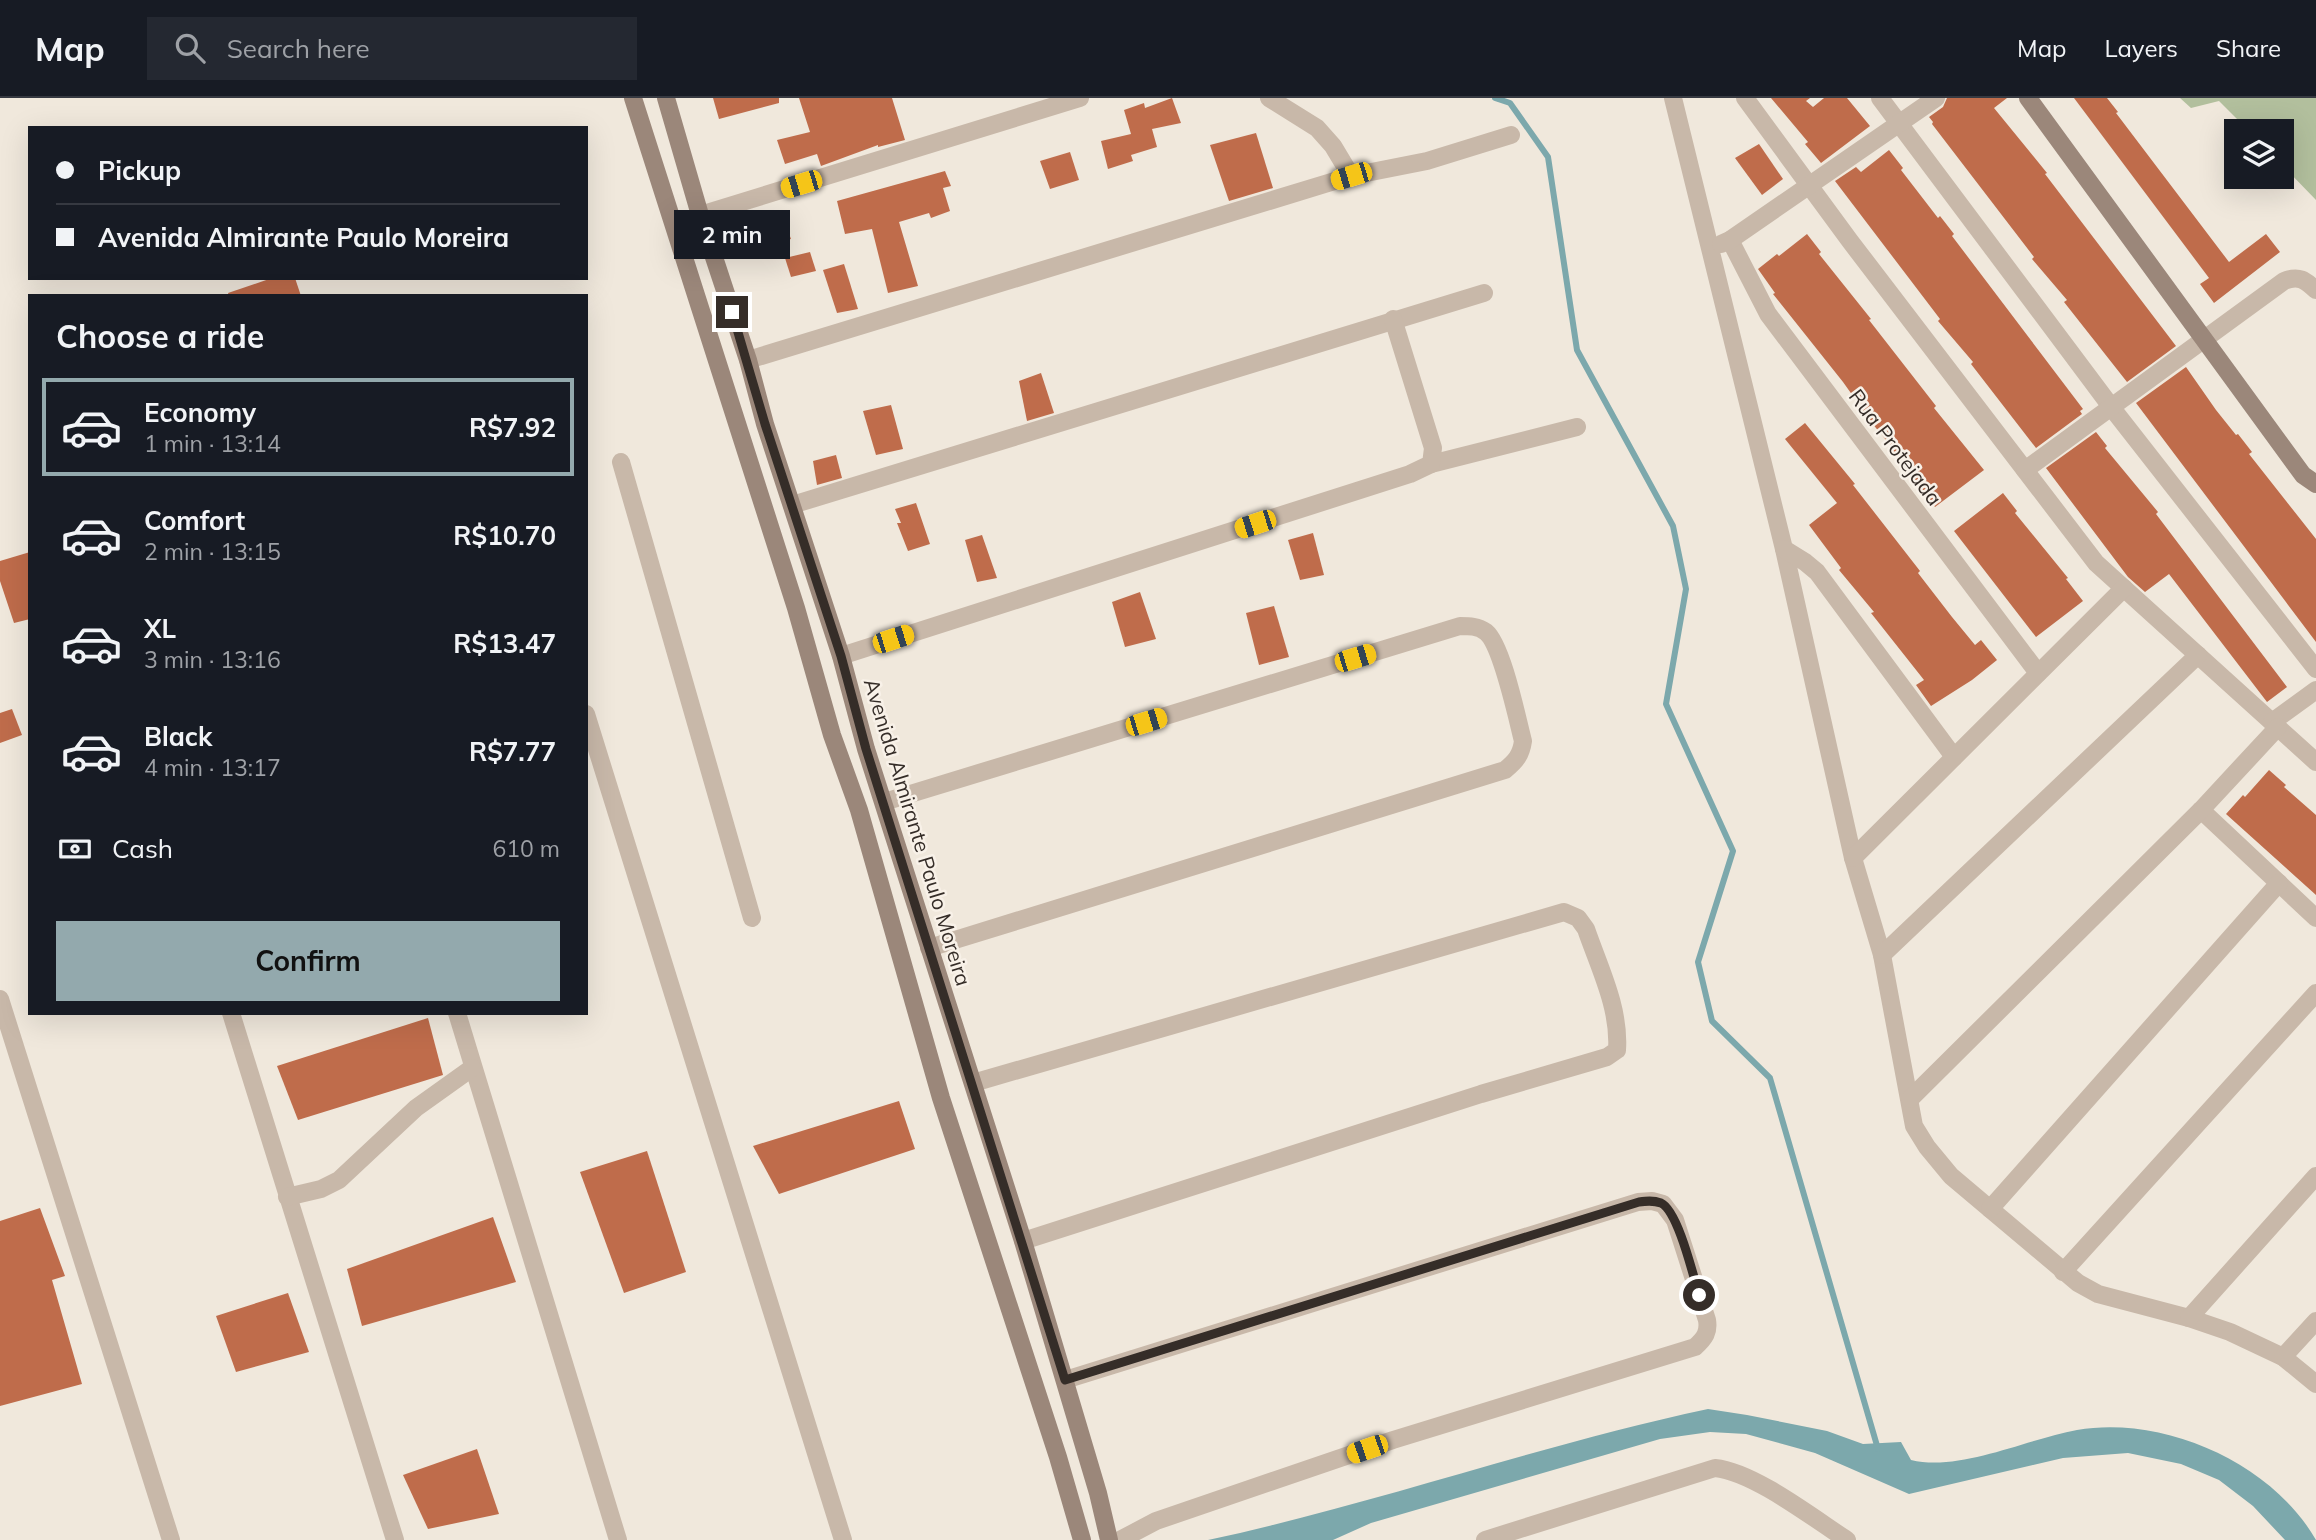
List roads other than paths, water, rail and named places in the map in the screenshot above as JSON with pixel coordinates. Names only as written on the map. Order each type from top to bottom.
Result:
[{"type":"main road","points":[[633,98],[796,608],[832,735],[859,810],[941,1098],[1058,1457],[1082,1540]]},
{"type":"main road","name":"Avenida Almirante Paulo Moreira","points":[[666,98],[700,215],[748,360],[765,424],[841,656],[866,749],[1023,1241],[1098,1493],[1109,1540]]},
{"type":"main road","points":[[2028,98],[2203,340],[2309,480]]},
{"type":"street","points":[[700,215],[1080,98]]},
{"type":"street","points":[[1269,98],[1317,128],[1334,145],[1351,176]]},
{"type":"street","points":[[1673,98],[1784,549],[1853,858],[1882,955],[1914,1126],[1927,1147],[1951,1175],[2078,1283],[2098,1294],[2189,1318],[2230,1332],[2283,1357],[2316,1384]]},
{"type":"street","points":[[1745,98],[2096,563],[2316,762]]},
{"type":"street","points":[[1880,98],[2111,407],[2316,669]]},
{"type":"street","points":[[1711,248],[1730,240],[1936,98]]},
{"type":"street","points":[[748,360],[1351,176],[1427,161],[1511,135]]},
{"type":"street","name":"Rua Protejada","points":[[1730,240],[1768,314],[2038,673]]},
{"type":"street","points":[[2025,470],[2284,281],[2294,277],[2303,279],[2316,290]]},
{"type":"street","points":[[792,505],[1484,293]]},
{"type":"street","points":[[1393,319],[1433,448],[1431,464]]},
{"type":"street","points":[[841,656],[1410,474],[1431,464],[1577,427]]},
{"type":"street","points":[[621,462],[752,918]]},
{"type":"street","points":[[2309,480],[2316,491]]},
{"type":"street","points":[[1784,549],[1817,572],[1954,757]]},
{"type":"street","points":[[1853,858],[2124,588]]},
{"type":"street","points":[[884,802],[1460,626],[1474,626],[1487,632],[1496,646],[1523,741],[1516,761],[1505,770],[929,948]]},
{"type":"street","points":[[1882,955],[2198,655]]},
{"type":"street","points":[[1910,1100],[2201,810],[2275,724],[2316,690]]},
{"type":"street","points":[[588,720],[843,1540]]},
{"type":"street","points":[[2201,810],[2316,918]]},
{"type":"street","points":[[1990,1209],[2279,883]]},
{"type":"street","points":[[973,1083],[1564,912],[1578,918],[1586,929],[1614,1011],[1618,1035],[1617,1050],[1607,1057],[1481,1094],[1023,1241]]},
{"type":"street","points":[[2063,1272],[2316,993]]},
{"type":"street","points":[[0,999],[171,1540]]},
{"type":"street","points":[[232,1015],[286,1197],[395,1540]]},
{"type":"street","points":[[458,1015],[618,1540]]},
{"type":"street","points":[[286,1197],[321,1189],[339,1180],[415,1108],[472,1068]]},
{"type":"street","points":[[2189,1318],[2316,1176]]},
{"type":"street","points":[[1065,1380],[1639,1202],[1652,1200],[1663,1204],[1675,1220],[1707,1320],[1708,1329],[1695,1347],[1380,1445],[1156,1521],[1120,1540]]},
{"type":"street","points":[[2283,1357],[2316,1321]]},
{"type":"street","points":[[1485,1540],[1715,1468],[1738,1473],[1847,1540]]},
{"type":"water","points":[[1708,1409],[1827,1431],[1863,1444],[1901,1442],[1911,1460],[1930,1463],[1972,1458],[2077,1430],[2110,1427],[2145,1430],[2213,1450],[2244,1467],[2272,1488],[2297,1513],[2316,1540],[2285,1540],[2253,1506],[2219,1480],[2181,1464],[2128,1453],[2063,1458],[1909,1494],[1815,1453],[1746,1434],[1710,1432],[1660,1439],[1371,1523],[1333,1540],[1208,1540],[1271,1526],[1645,1423]]},
{"type":"waterway","points":[[1495,98],[1510,103],[1548,157],[1577,350],[1673,526],[1686,589],[1666,704],[1733,851],[1698,962],[1712,1021],[1770,1078],[1878,1449]]}]
